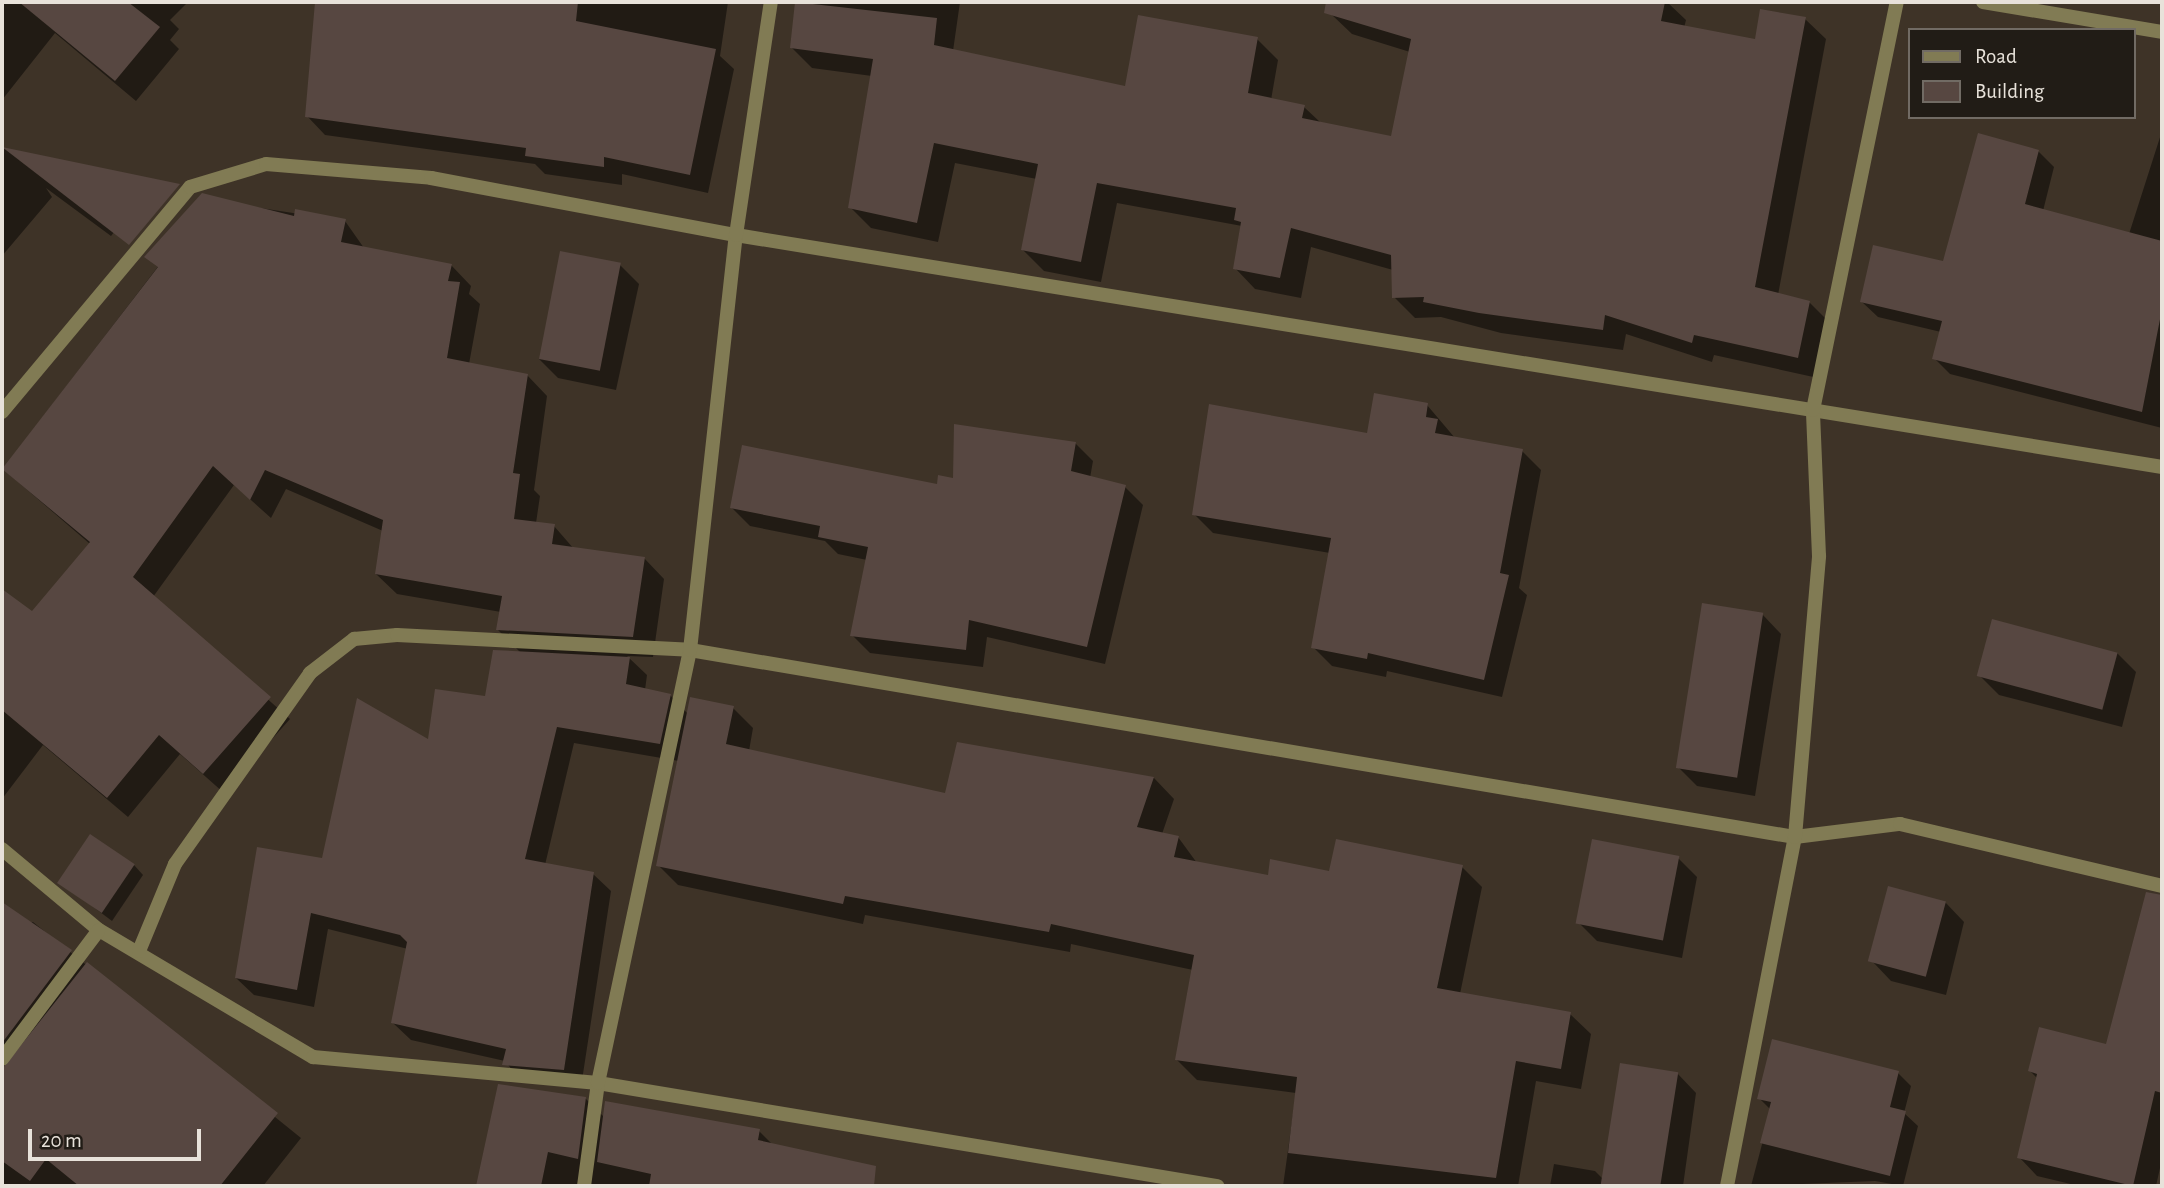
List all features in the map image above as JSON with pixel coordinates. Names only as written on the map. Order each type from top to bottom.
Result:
[{"type":"street","points":[[584,1186],[598,1083],[691,650],[736,234],[771,2]]},
{"type":"street","points":[[1727,1186],[1795,837],[1819,556],[1813,410],[1897,2]]},
{"type":"street","points":[[1983,2],[2162,32]]},
{"type":"street","points":[[2,412],[190,187],[266,164],[431,178],[736,234],[2162,467]]},
{"type":"street","points":[[139,951],[175,864],[265,729],[310,673],[354,639],[397,635],[691,650],[1795,837],[1900,824],[2162,886]]},
{"type":"street","points":[[2,849],[99,930],[139,951],[313,1057],[598,1083],[1217,1186]]},
{"type":"street","points":[[2,1059],[99,930]]},
{"type":"building","points":[[19,2],[128,2],[160,27],[115,81]]},
{"type":"building","points":[[315,2],[578,2],[576,21],[716,49],[690,175],[604,157],[604,167],[525,156],[526,148],[305,117]]},
{"type":"building","points":[[795,2],[937,18],[934,45],[1125,86],[1138,15],[1258,37],[1248,93],[1305,105],[1302,118],[1391,136],[1411,39],[1324,13],[1326,2],[1665,2],[1661,21],[1755,39],[1760,9],[1806,17],[1755,287],[1810,301],[1798,358],[1694,335],[1692,343],[1605,315],[1603,330],[1479,313],[1423,302],[1424,297],[1392,298],[1391,255],[1291,228],[1280,278],[1233,269],[1241,222],[1234,220],[1236,208],[1097,183],[1081,262],[1021,250],[1038,164],[934,143],[917,223],[848,208],[873,59],[790,48]]},
{"type":"building","points":[[1978,133],[2039,150],[2025,204],[2162,241],[2162,309],[2142,412],[1932,359],[1942,321],[1860,302],[1873,245],[1943,261]]},
{"type":"building","points":[[2,147],[180,184],[129,245]]},
{"type":"building","points":[[202,193],[294,216],[295,209],[346,219],[341,242],[452,264],[448,281],[460,282],[447,358],[528,374],[513,473],[520,474],[514,519],[555,524],[552,544],[645,557],[633,637],[496,630],[502,596],[375,574],[383,520],[265,470],[250,500],[213,466],[133,577],[271,697],[203,774],[159,735],[107,798],[2,710],[2,589],[32,611],[90,542],[2,469],[158,267],[144,257]]},
{"type":"building","points":[[560,251],[621,263],[600,371],[539,359]]},
{"type":"building","points":[[1374,393],[1428,403],[1426,417],[1438,419],[1435,433],[1523,449],[1500,573],[1509,575],[1484,680],[1368,653],[1367,659],[1311,648],[1331,538],[1192,515],[1209,404],[1367,433]]},
{"type":"building","points":[[954,424],[1076,442],[1071,471],[1126,485],[1087,647],[969,620],[966,650],[850,636],[868,547],[818,537],[820,526],[730,508],[742,445],[937,484],[938,475],[953,478]]},
{"type":"building","points":[[1702,603],[1763,613],[1737,778],[1676,768]]},
{"type":"building","points":[[1992,619],[2118,653],[2102,710],[1977,676]]},
{"type":"building","points":[[493,650],[630,657],[626,684],[671,694],[660,744],[557,727],[525,859],[594,872],[564,1070],[502,1065],[506,1049],[391,1023],[407,942],[400,935],[311,913],[297,990],[235,978],[257,847],[322,858],[357,698],[428,739],[435,689],[485,696]]},
{"type":"building","points":[[690,697],[734,706],[726,744],[945,793],[957,742],[1154,777],[1137,827],[1179,836],[1174,857],[1268,875],[1270,859],[1329,871],[1336,839],[1463,865],[1437,988],[1571,1012],[1561,1069],[1516,1061],[1496,1178],[1288,1153],[1297,1077],[1175,1060],[1194,955],[1051,924],[1049,932],[845,896],[843,904],[656,866]]},
{"type":"building","points":[[90,834],[135,864],[102,913],[57,883]]},
{"type":"building","points":[[1592,839],[1679,856],[1663,940],[1576,923]]},
{"type":"building","points":[[1888,886],[1946,902],[1926,977],[1868,961]]},
{"type":"building","points":[[2146,892],[2162,895],[2162,1093],[2155,1091],[2133,1186],[2017,1158],[2037,1074],[2028,1071],[2039,1027],[2106,1044]]},
{"type":"building","points":[[2,902],[72,950],[2,1043]]},
{"type":"building","points":[[87,962],[278,1113],[220,1186],[79,1186],[46,1159],[30,1181],[2,1161],[2,1069]]},
{"type":"building","points":[[1772,1039],[1899,1071],[1890,1107],[1906,1111],[1890,1176],[1760,1143],[1771,1102],[1757,1099]]},
{"type":"building","points":[[1620,1063],[1678,1072],[1660,1186],[1601,1185]]},
{"type":"building","points":[[498,1084],[586,1097],[578,1159],[548,1152],[541,1186],[476,1186]]},
{"type":"building","points":[[605,1101],[760,1129],[758,1140],[876,1166],[874,1186],[649,1186],[651,1174],[597,1162]]}]
